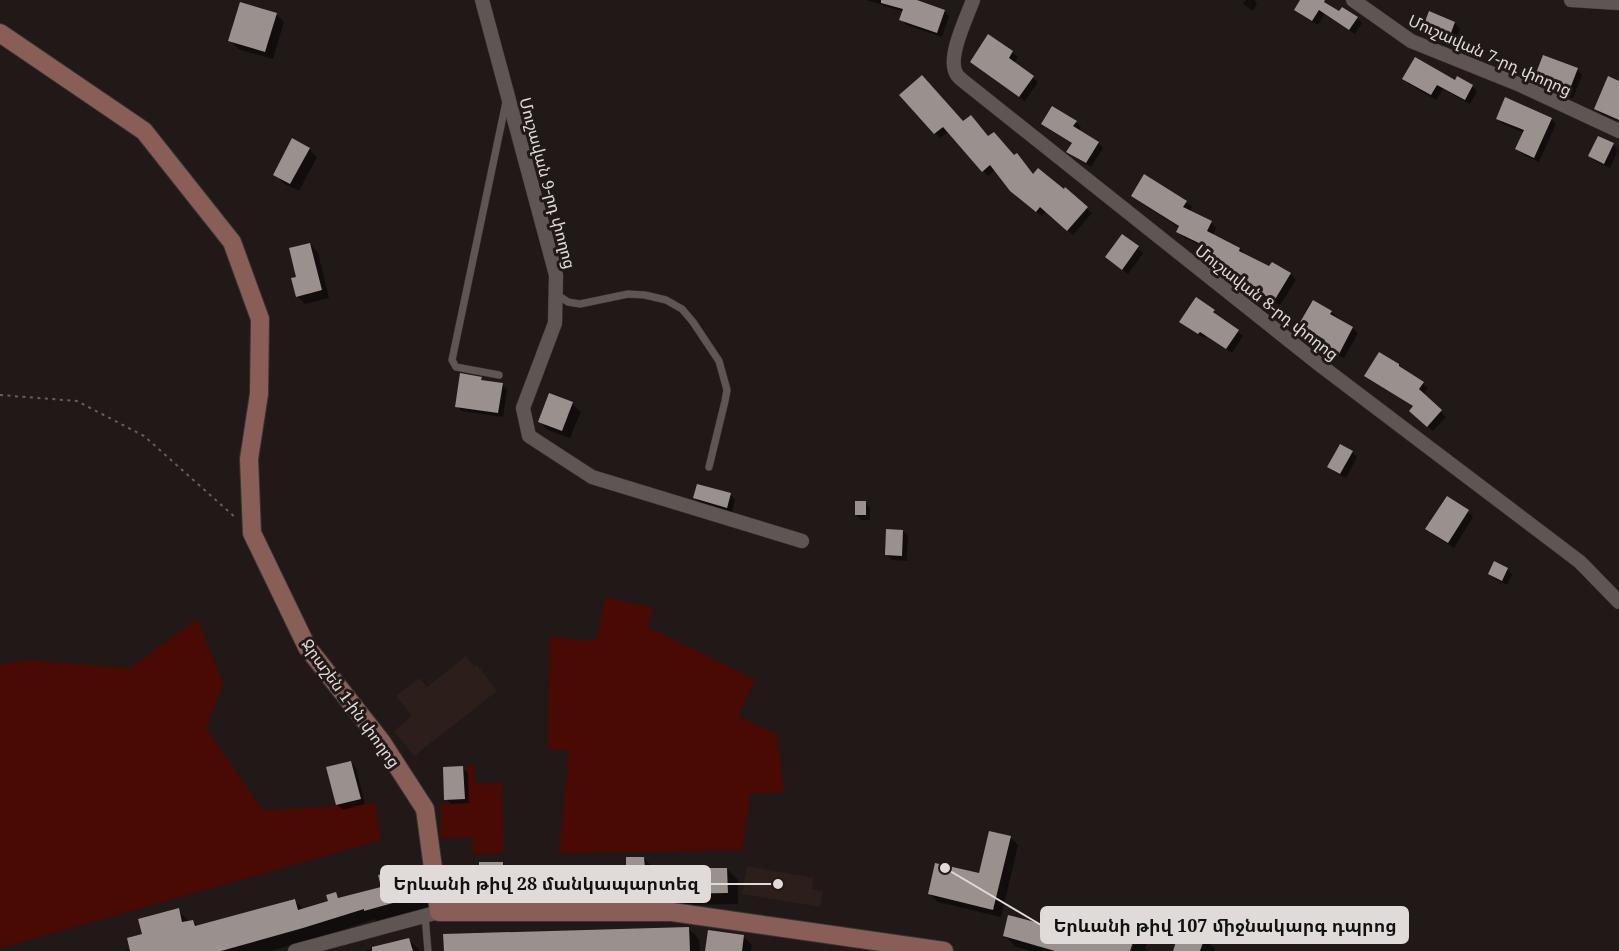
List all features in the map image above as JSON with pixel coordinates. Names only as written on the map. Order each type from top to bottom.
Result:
[{"type":"street","name":"Մուշավան 9-րդ փողոց","points":[[482,0],[556,275],[555,323],[523,408],[530,436],[592,477],[802,541]]},
{"type":"street","name":"Մուշավան 8-րդ փողոց","points":[[973,0],[954,52],[955,72],[962,80],[1320,365],[1580,562],[1619,602]]},
{"type":"street","name":"Մուշավան 7-րդ փողոց","points":[[1353,0],[1411,41],[1518,84],[1619,131]]},
{"type":"street","points":[[1571,0],[1619,3]]},
{"type":"street","name":"Ջրաշեն 1-ին փողոց","points":[[0,33],[144,131],[232,242],[260,319],[259,394],[249,459],[252,533],[307,647],[381,741],[425,809],[432,914]]},
{"type":"street","points":[[295,951],[432,914],[672,912],[944,951]]},
{"type":"lane","points":[[500,375],[456,367],[452,360],[508,94]]},
{"type":"lane","points":[[556,294],[568,302],[580,304],[628,294],[645,295],[666,300],[682,309],[718,361],[727,390],[709,467]]},
{"type":"lane","points":[[428,951],[432,914]]},
{"type":"path","points":[[0,395],[77,401],[144,436],[252,533]]},
{"type":"shaded area","points":[[605,597],[653,608],[648,627],[755,680],[738,716],[777,734],[784,792],[750,794],[742,850],[559,853],[569,751],[547,749],[550,637],[596,641]]},
{"type":"shaded area","points":[[197,619],[223,683],[206,728],[263,810],[375,803],[381,840],[0,948],[0,664],[31,660],[129,668]]},
{"type":"shaded area","points":[[466,656],[474,666],[477,665],[497,691],[414,756],[394,731],[412,716],[396,696],[419,678],[427,687]]},
{"type":"shaded area","points":[[467,764],[474,764],[474,783],[502,783],[503,853],[473,854],[473,837],[441,838],[441,803],[468,803]]},
{"type":"shaded area","points":[[747,866],[814,878],[812,889],[823,891],[820,907],[742,894]]},
{"type":"building","points":[[881,0],[917,0],[945,10],[937,33],[899,20],[903,9],[881,3]]},
{"type":"building","points":[[1300,0],[1325,0],[1324,2],[1339,11],[1342,7],[1358,17],[1349,30],[1319,10],[1312,21],[1294,10]]},
{"type":"building","points":[[240,2],[277,13],[265,52],[228,41]]},
{"type":"building","points":[[1429,11],[1455,22],[1448,41],[1427,32],[1430,26],[1424,24]]},
{"type":"building","points":[[988,34],[1013,51],[1009,58],[1034,76],[1019,97],[970,62]]},
{"type":"building","points":[[1543,55],[1578,68],[1568,94],[1533,81]]},
{"type":"building","points":[[1415,57],[1455,80],[1457,76],[1473,85],[1465,100],[1437,85],[1431,95],[1402,79]]},
{"type":"building","points":[[922,75],[963,121],[971,115],[988,136],[994,132],[1014,155],[1017,153],[1033,174],[1038,168],[1088,207],[1067,231],[1040,207],[1036,212],[1010,191],[990,165],[982,172],[943,127],[934,134],[899,95]]},
{"type":"building","points":[[1608,76],[1619,81],[1619,120],[1594,109]]},
{"type":"building","points":[[1505,97],[1552,118],[1534,158],[1515,149],[1524,130],[1496,119]]},
{"type":"building","points":[[1052,106],[1077,121],[1073,126],[1099,142],[1086,163],[1066,152],[1072,143],[1041,124]]},
{"type":"building","points":[[1598,136],[1614,143],[1604,164],[1588,156]]},
{"type":"building","points":[[292,138],[310,148],[290,184],[273,175]]},
{"type":"building","points":[[1144,174],[1187,201],[1183,207],[1212,221],[1207,231],[1269,266],[1272,262],[1291,273],[1274,301],[1255,289],[1256,287],[1230,275],[1231,272],[1198,255],[1203,245],[1176,232],[1179,226],[1131,196]]},
{"type":"building","points":[[1122,234],[1139,246],[1122,270],[1105,257]]},
{"type":"building","points":[[310,243],[322,290],[296,297],[291,278],[296,277],[289,248]]},
{"type":"building","points":[[1196,297],[1239,330],[1226,349],[1179,322]]},
{"type":"building","points":[[1313,300],[1332,311],[1330,314],[1353,327],[1339,354],[1322,346],[1325,340],[1299,324]]},
{"type":"building","points":[[1379,352],[1424,382],[1419,389],[1442,410],[1427,427],[1409,411],[1413,406],[1364,376]]},
{"type":"building","points":[[460,373],[482,377],[481,380],[503,383],[498,413],[455,407]]},
{"type":"building","points":[[549,393],[573,402],[562,431],[538,422]]},
{"type":"building","points":[[1340,444],[1353,451],[1340,474],[1327,467]]},
{"type":"building","points":[[697,484],[731,493],[727,508],[693,498]]},
{"type":"building","points":[[1447,496],[1469,510],[1448,543],[1425,529]]},
{"type":"building","points":[[855,501],[866,501],[866,515],[855,515]]},
{"type":"building","points":[[886,529],[903,530],[902,556],[885,555]]},
{"type":"building","points":[[1494,561],[1508,568],[1502,581],[1488,574]]},
{"type":"building","points":[[351,761],[361,799],[336,805],[326,767]]},
{"type":"building","points":[[463,766],[465,799],[444,800],[443,767]]},
{"type":"building","points":[[989,831],[1011,836],[993,910],[928,894],[935,863],[979,873]]},
{"type":"building","points":[[626,857],[644,857],[645,869],[680,868],[680,877],[706,876],[706,868],[727,868],[728,893],[457,898],[457,871],[479,870],[479,862],[503,862],[503,869],[626,867]]},
{"type":"building","points":[[391,872],[394,884],[418,877],[422,895],[364,911],[364,909],[221,951],[130,951],[127,938],[142,934],[138,919],[179,908],[182,922],[193,920],[195,926],[295,899],[298,910],[328,901],[326,895],[336,892],[338,898],[381,887],[378,875]]},
{"type":"building","points":[[1008,915],[1073,932],[1074,926],[1117,938],[1123,920],[1139,926],[1130,951],[1055,951],[1003,936]]},
{"type":"building","points":[[689,927],[690,951],[444,951],[443,934]]},
{"type":"building","points":[[708,930],[744,935],[742,951],[705,951]]},
{"type":"building","points":[[1180,930],[1205,937],[1200,951],[1173,951]]},
{"type":"building","points":[[409,938],[413,951],[372,951],[372,947]]},
{"type":"place","name":"Երևանի թիվ 107 միջնակարգ դպրոց","points":[[945,868]]},
{"type":"place","name":"Երևանի թիվ 28 մանկապարտեզ","points":[[778,884]]}]
